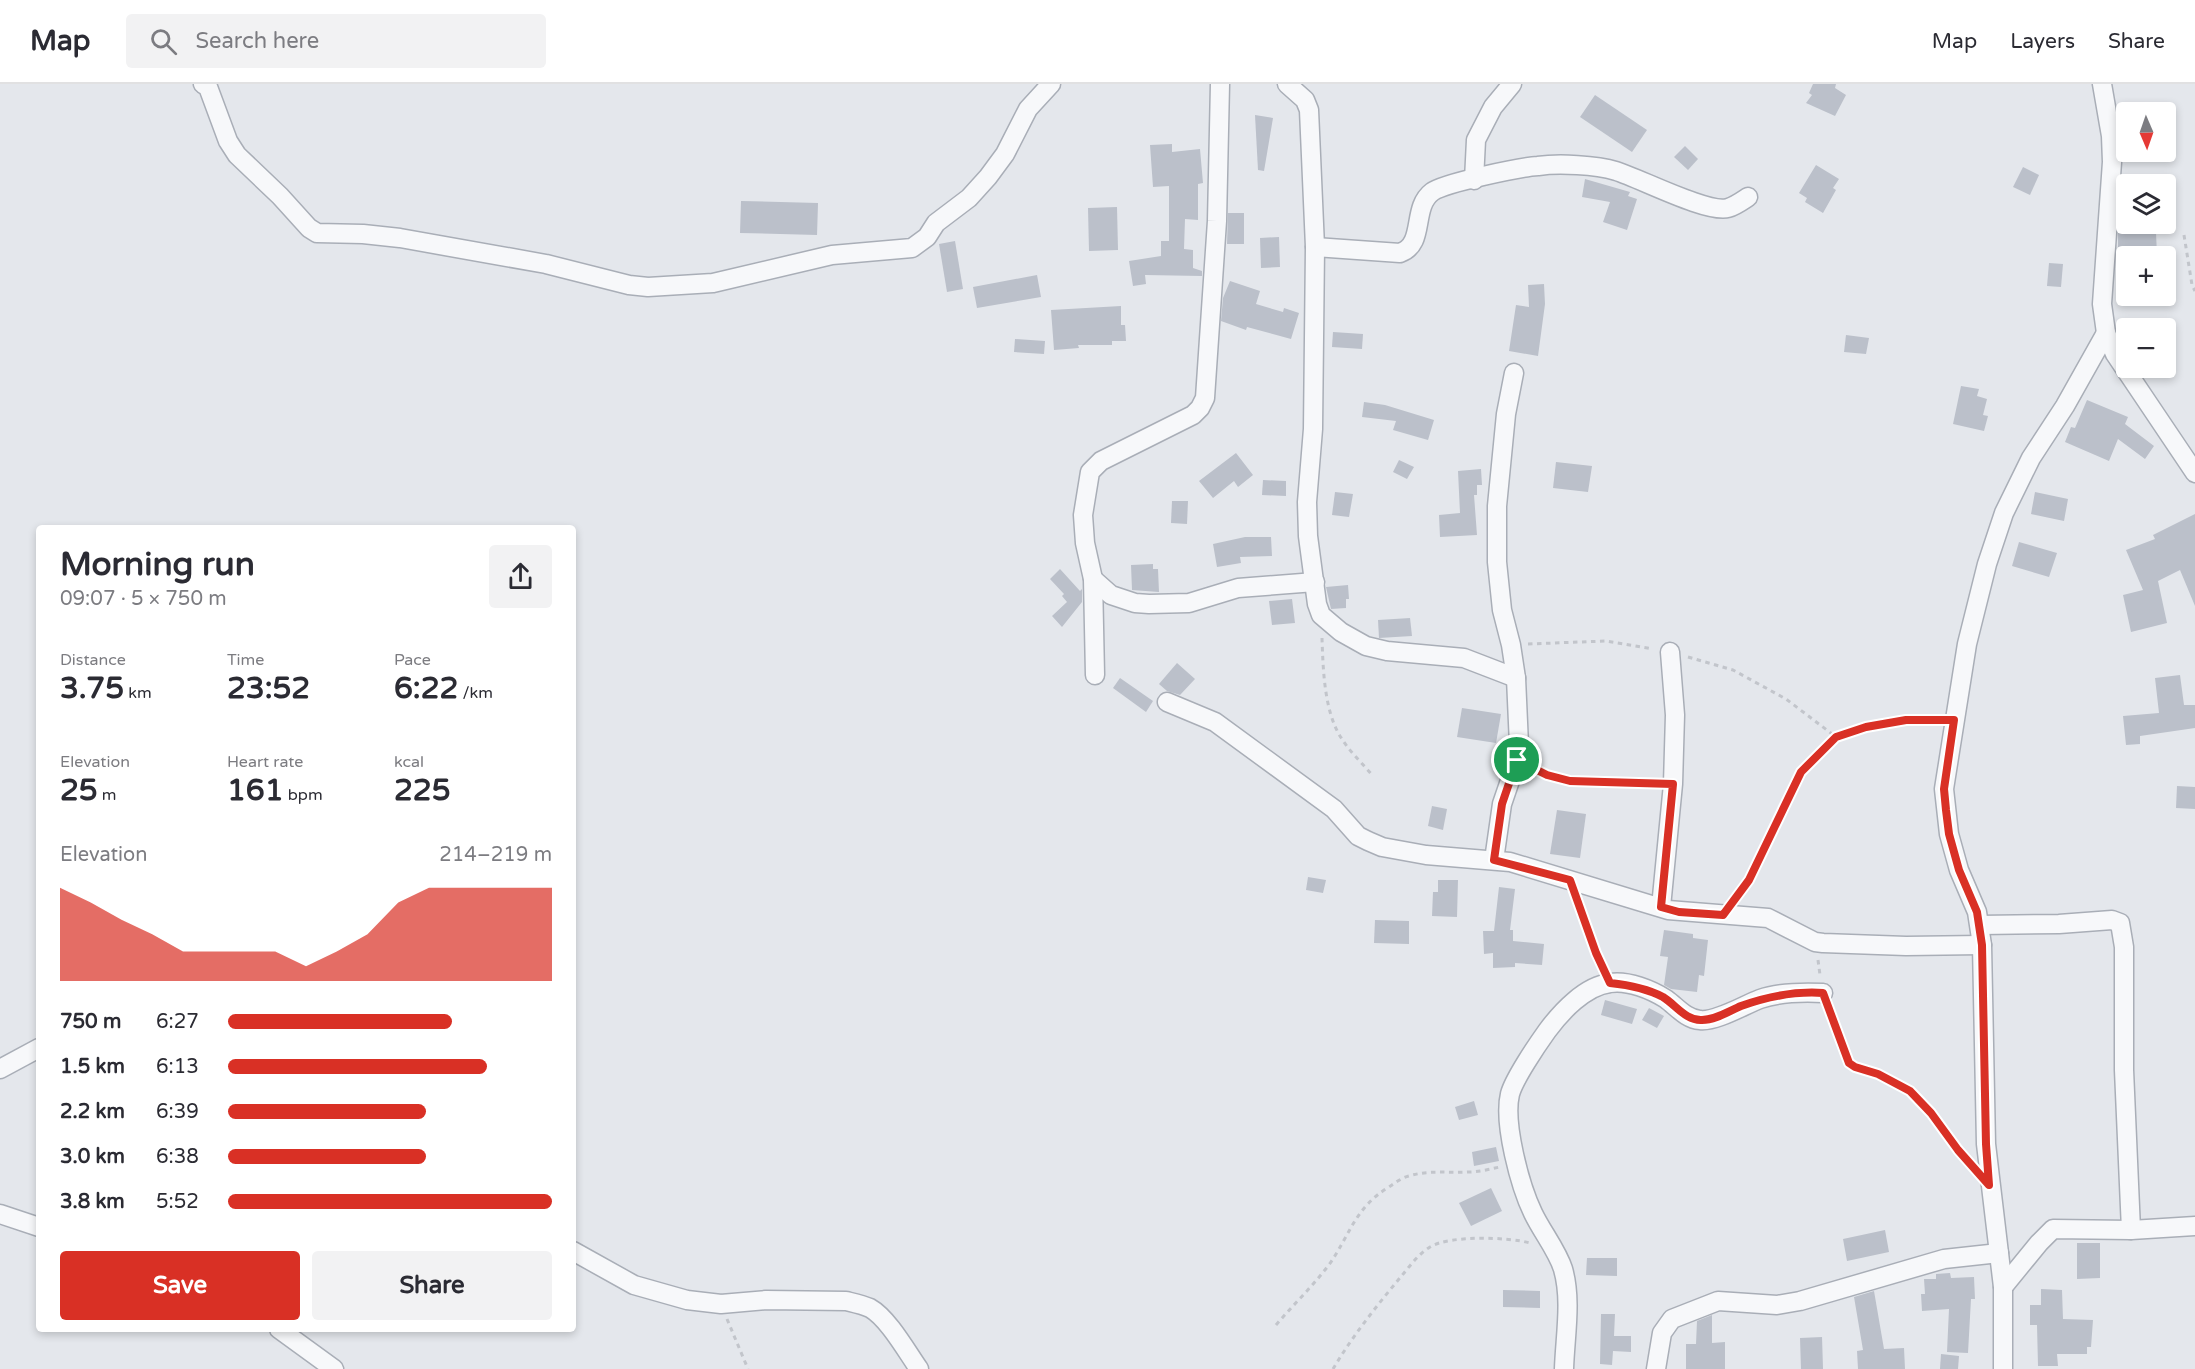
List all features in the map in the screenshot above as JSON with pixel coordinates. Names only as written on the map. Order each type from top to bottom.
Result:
[{"type":"street","points":[[203,84],[208,87],[228,141],[237,155],[313,230],[322,234],[363,234],[400,238],[546,264],[629,285],[648,287],[713,283],[832,255],[912,248],[927,237],[936,223],[969,198],[988,177],[1005,154],[1024,115],[1050,84]]},
{"type":"street","points":[[1095,675],[1093,579],[1083,530],[1089,472],[1101,461],[1193,415],[1204,403],[1217,221],[1220,84]]},
{"type":"street","points":[[1287,84],[1305,99],[1309,110],[1315,247],[1313,429],[1308,536],[1316,582],[1317,604],[1322,615],[1352,640],[1366,646],[1387,651],[1464,658],[1516,678]]},
{"type":"street","points":[[1474,180],[1476,140],[1493,107],[1512,84]]},
{"type":"street","points":[[2102,84],[2111,136],[2112,162],[2102,304],[2106,333],[2115,354],[2195,473]]},
{"type":"street","points":[[1315,247],[1400,253],[1408,250],[1414,244],[1421,206],[1432,192],[1539,165],[1582,166],[1615,171],[1662,191],[1717,209],[1727,208],[1748,198]]},
{"type":"street","points":[[2003,1369],[2003,1287],[1989,1185],[1986,1144],[1982,945],[1977,912],[1959,870],[1949,834],[1944,789],[1967,644],[1987,564],[2004,513],[2031,458],[2065,406],[2106,333]]},
{"type":"street","points":[[1494,860],[1502,804],[1517,760],[1519,725],[1516,678],[1502,610],[1497,562],[1497,506],[1506,414],[1515,373]]},
{"type":"street","points":[[1093,579],[1111,595],[1124,600],[1149,604],[1189,603],[1238,588],[1316,582]]},
{"type":"street","points":[[1661,907],[1673,784],[1675,715],[1670,652]]},
{"type":"street","points":[[1167,702],[1215,722],[1318,796],[1334,809],[1358,836],[1382,847],[1459,859],[1494,860],[1679,912],[1768,918],[1815,942],[1836,945],[1982,945]]},
{"type":"street","points":[[1980,926],[2112,920],[2120,923],[2124,947],[2124,1070],[2131,1230]]},
{"type":"street","points":[[1564,1369],[1566,1294],[1563,1269],[1533,1213],[1517,1164],[1509,1116],[1510,1093],[1545,1034],[1563,1010],[1586,992],[1610,983],[1645,988],[1665,998],[1688,1017],[1701,1020],[1716,1017],[1763,998],[1802,992],[1823,993]]},
{"type":"street","points":[[0,1069],[36,1049]]},
{"type":"street","points":[[0,1214],[36,1226]]},
{"type":"street","points":[[2003,1287],[2039,1243],[2054,1229],[2131,1230],[2195,1226]]},
{"type":"street","points":[[576,1252],[634,1285],[687,1300],[721,1304],[787,1300],[856,1303],[877,1313],[919,1369]]},
{"type":"street","points":[[1656,1369],[1662,1333],[1666,1325],[1672,1318],[1699,1307],[1718,1301],[1777,1305],[1800,1301],[1944,1259],[1999,1253]]},
{"type":"street","points":[[283,1332],[334,1369]]},
{"type":"path","points":[[2184,235],[2195,291]]},
{"type":"path","points":[[1322,615],[1323,675],[1333,718],[1341,738],[1373,776]]},
{"type":"path","points":[[1723,915],[1749,880],[1801,772],[1836,737],[1866,727],[1906,720],[1954,720]]},
{"type":"path","points":[[1517,760],[1547,775],[1570,781],[1673,784]]},
{"type":"path","points":[[1570,880],[1596,953],[1610,983]]},
{"type":"path","points":[[1815,942],[1823,993],[1849,1063],[1878,1074],[1910,1091],[1931,1113],[1958,1150],[1989,1185]]},
{"type":"path","points":[[1276,1325],[1331,1261],[1352,1223],[1367,1204],[1382,1191],[1414,1174],[1470,1172],[1517,1164]]},
{"type":"path","points":[[1333,1369],[1387,1293],[1420,1255],[1432,1245],[1459,1239],[1497,1238],[1521,1240],[1552,1249]]},
{"type":"path","points":[[721,1304],[748,1369]]},
{"type":"building","points":[[1813,84],[1836,84],[1835,88],[1846,95],[1835,116],[1806,103],[1812,95],[1809,93]]},
{"type":"building","points":[[1595,95],[1647,130],[1632,152],[1580,117]]},
{"type":"building","points":[[1255,115],[1273,118],[1264,171],[1258,170]]},
{"type":"building","points":[[1172,144],[1172,152],[1200,149],[1203,183],[1198,184],[1198,220],[1185,219],[1184,249],[1193,250],[1193,268],[1202,271],[1202,276],[1145,275],[1146,284],[1133,286],[1129,261],[1161,256],[1161,241],[1169,241],[1169,186],[1153,187],[1150,145]]},
{"type":"building","points":[[1685,146],[1698,159],[1688,170],[1674,157]]},
{"type":"building","points":[[1816,165],[1839,179],[1833,188],[1836,190],[1823,213],[1805,202],[1807,198],[1799,193]]},
{"type":"building","points":[[2023,167],[2039,175],[2030,195],[2013,187]]},
{"type":"building","points":[[1585,179],[1630,192],[1628,196],[1637,199],[1627,230],[1603,222],[1610,202],[1582,197]]},
{"type":"building","points":[[741,201],[818,203],[817,235],[740,233]]},
{"type":"building","points":[[1117,207],[1118,250],[1089,251],[1088,208]]},
{"type":"building","points":[[1228,213],[1244,213],[1244,244],[1227,244]]},
{"type":"building","points":[[2118,234],[2156,234],[2157,246],[2118,246]]},
{"type":"building","points":[[1279,237],[1280,267],[1261,268],[1260,238]]},
{"type":"building","points":[[955,241],[963,289],[947,292],[939,244]]},
{"type":"building","points":[[2049,263],[2063,264],[2061,287],[2047,286]]},
{"type":"building","points":[[1037,275],[1041,297],[977,308],[973,287]]},
{"type":"building","points":[[1230,281],[1260,291],[1256,304],[1283,312],[1284,308],[1299,313],[1291,339],[1247,327],[1246,330],[1221,321],[1223,298]]},
{"type":"building","points":[[1544,284],[1545,304],[1538,356],[1509,351],[1516,305],[1529,307],[1528,285]]},
{"type":"building","points":[[1121,306],[1121,325],[1125,325],[1126,341],[1112,341],[1112,345],[1078,345],[1079,348],[1054,350],[1051,310]]},
{"type":"building","points":[[1333,332],[1363,334],[1362,349],[1332,347]]},
{"type":"building","points":[[1846,335],[1869,338],[1866,354],[1844,352]]},
{"type":"building","points":[[1015,339],[1045,341],[1044,354],[1014,352]]},
{"type":"building","points":[[1961,386],[1979,389],[1977,396],[1987,399],[1983,415],[1988,416],[1984,431],[1953,424]]},
{"type":"building","points":[[2087,400],[2128,417],[2125,424],[2154,446],[2145,459],[2118,439],[2109,461],[2065,442],[2071,427],[2075,428]]},
{"type":"building","points":[[1364,402],[1385,405],[1434,420],[1428,440],[1393,430],[1396,421],[1362,417]]},
{"type":"building","points":[[1236,453],[1253,475],[1238,487],[1234,481],[1213,498],[1199,481]]},
{"type":"building","points":[[1399,460],[1414,467],[1407,479],[1393,472]]},
{"type":"building","points":[[1556,462],[1592,466],[1588,492],[1553,488]]},
{"type":"building","points":[[1481,469],[1482,485],[1477,485],[1477,495],[1474,495],[1477,535],[1440,537],[1439,515],[1460,513],[1458,471]]},
{"type":"building","points":[[1263,480],[1286,481],[1286,496],[1262,495]]},
{"type":"building","points":[[1335,492],[1353,494],[1349,517],[1332,515]]},
{"type":"building","points":[[2035,492],[2068,499],[2064,521],[2031,514]]},
{"type":"building","points":[[1172,501],[1188,501],[1187,524],[1171,523]]},
{"type":"building","points":[[2195,514],[2195,606],[2180,570],[2158,581],[2167,623],[2131,632],[2123,595],[2143,590],[2126,550],[2155,539],[2153,535]]},
{"type":"building","points":[[1245,537],[1271,537],[1272,556],[1240,557],[1241,563],[1217,567],[1213,544]]},
{"type":"building","points":[[2019,542],[2057,553],[2049,577],[2012,566]]},
{"type":"building","points":[[1153,564],[1153,569],[1158,569],[1159,592],[1132,590],[1131,565]]},
{"type":"building","points":[[1060,569],[1080,591],[1082,589],[1082,602],[1062,627],[1052,616],[1067,602],[1062,596],[1064,594],[1050,579]]},
{"type":"building","points":[[1348,585],[1349,599],[1346,599],[1346,608],[1331,609],[1326,587]]},
{"type":"building","points":[[1292,599],[1295,623],[1272,625],[1269,601]]},
{"type":"building","points":[[1410,618],[1412,636],[1379,638],[1378,620]]},
{"type":"building","points":[[1177,663],[1195,679],[1180,695],[1167,691],[1159,684]]},
{"type":"building","points":[[2180,675],[2184,705],[2195,705],[2195,728],[2140,736],[2140,744],[2126,745],[2123,716],[2159,713],[2155,678]]},
{"type":"building","points":[[1120,678],[1153,701],[1146,712],[1113,688]]},
{"type":"building","points":[[1462,708],[1501,714],[1496,743],[1457,737]]},
{"type":"building","points":[[2177,786],[2195,787],[2195,809],[2176,808]]},
{"type":"building","points":[[1432,806],[1447,809],[1443,830],[1428,826]]},
{"type":"building","points":[[1557,810],[1586,814],[1580,858],[1550,854]]},
{"type":"building","points":[[1308,877],[1326,880],[1323,893],[1306,890]]},
{"type":"building","points":[[1438,880],[1458,880],[1457,917],[1432,916],[1433,892],[1438,892]]},
{"type":"building","points":[[1499,887],[1515,889],[1510,930],[1513,930],[1513,941],[1544,944],[1542,965],[1515,963],[1515,967],[1493,968],[1493,953],[1484,954],[1483,931],[1494,931]]},
{"type":"building","points":[[1375,920],[1409,921],[1409,944],[1374,943]]},
{"type":"building","points":[[1664,930],[1693,934],[1693,938],[1708,940],[1704,976],[1699,975],[1697,992],[1671,989],[1664,985],[1668,957],[1660,956]]},
{"type":"building","points":[[1605,1000],[1637,1009],[1632,1024],[1601,1015]]},
{"type":"building","points":[[1649,1008],[1664,1016],[1657,1028],[1642,1020]]},
{"type":"building","points":[[1474,1101],[1478,1115],[1459,1120],[1455,1107]]},
{"type":"building","points":[[1496,1147],[1499,1161],[1474,1166],[1472,1152]]},
{"type":"building","points":[[1491,1188],[1502,1211],[1471,1226],[1459,1203]]},
{"type":"building","points":[[1885,1230],[1889,1252],[1847,1261],[1843,1239]]},
{"type":"building","points":[[2077,1243],[2100,1243],[2100,1278],[2077,1279]]},
{"type":"building","points":[[1587,1258],[1617,1258],[1617,1276],[1586,1275]]},
{"type":"building","points":[[1950,1273],[1951,1278],[1974,1277],[1975,1299],[1971,1299],[1968,1353],[1947,1352],[1949,1309],[1922,1311],[1921,1294],[1925,1294],[1924,1279],[1936,1279],[1936,1274]]},
{"type":"building","points":[[2041,1289],[2062,1290],[2063,1319],[2093,1320],[2091,1347],[2087,1347],[2087,1354],[2057,1354],[2058,1366],[2038,1366],[2037,1325],[2030,1325],[2030,1305],[2041,1305]]},
{"type":"building","points":[[1503,1290],[1540,1291],[1540,1308],[1503,1307]]},
{"type":"building","points":[[1874,1291],[1884,1349],[1904,1348],[1905,1369],[1858,1369],[1857,1351],[1863,1350],[1854,1297]]},
{"type":"building","points":[[1601,1314],[1615,1314],[1614,1336],[1631,1336],[1631,1352],[1613,1351],[1612,1365],[1600,1364]]},
{"type":"building","points":[[1712,1315],[1712,1343],[1725,1342],[1725,1369],[1686,1369],[1686,1344],[1696,1344],[1697,1321]]},
{"type":"building","points":[[1822,1337],[1823,1369],[1801,1369],[1800,1338]]},
{"type":"building","points":[[1941,1354],[1959,1356],[1958,1369],[1940,1369]]},
{"type":"route","points":[[1906,720],[1954,720],[1944,789],[1949,834],[1959,870],[1977,912],[1980,926],[1989,1185],[1958,1150],[1931,1113],[1910,1091],[1878,1074],[1849,1063],[1823,993],[1802,992],[1763,998],[1716,1017],[1701,1020],[1688,1017],[1665,998],[1645,988],[1610,983],[1596,953],[1570,880],[1510,862],[1494,860],[1502,804],[1517,760],[1547,775],[1570,781],[1673,784],[1661,907],[1679,912],[1723,915],[1749,880],[1801,772],[1836,737],[1866,727],[1906,720]]}]
